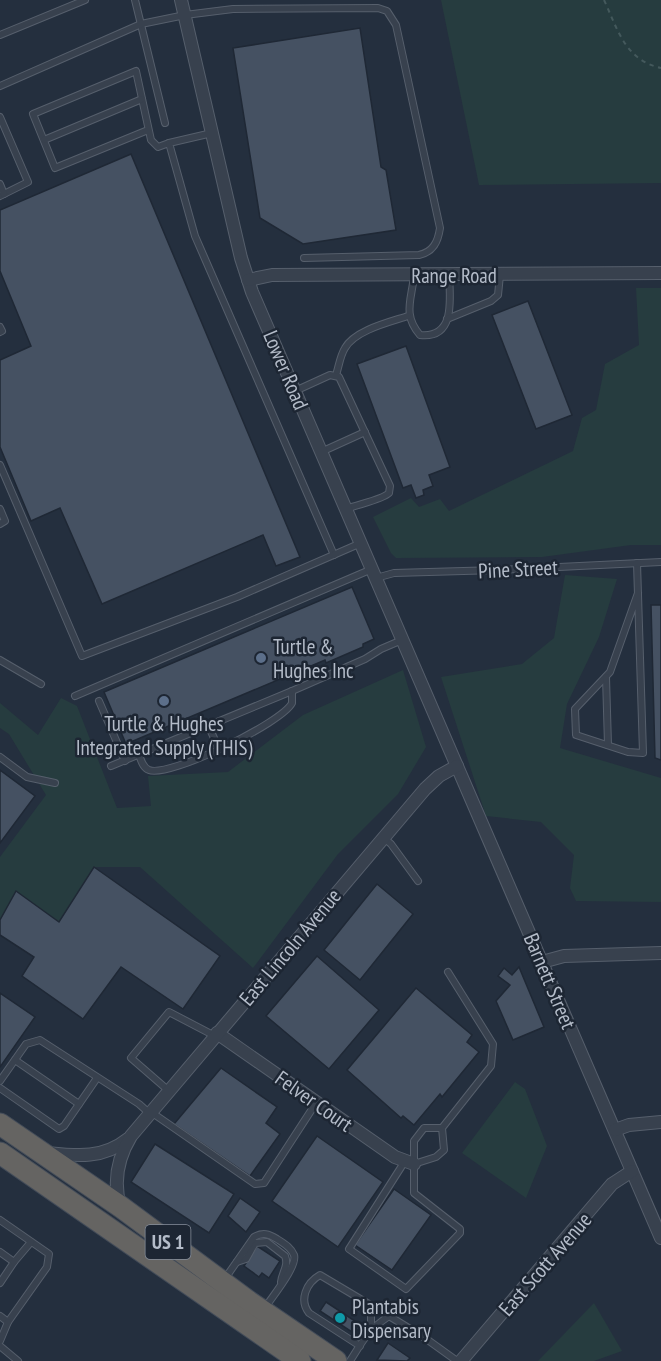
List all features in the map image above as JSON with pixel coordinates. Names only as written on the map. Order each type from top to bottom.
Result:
[{"type":"highway","name":"US 1","points":[[0,1124],[121,1207],[223,1283],[336,1361]]},
{"type":"highway","name":"US 1","points":[[0,1153],[300,1361]]},
{"type":"street","name":"Lower Road","points":[[181,0],[248,280],[438,723]]},
{"type":"street","name":"Range Road","points":[[248,280],[265,275],[661,273]]},
{"type":"street","name":"Barnett Street","points":[[438,723],[661,1238]]},
{"type":"street","name":"East Lincoln Avenue","points":[[121,1207],[116,1191],[117,1170],[122,1152],[131,1136],[425,789],[439,776],[457,766]]},
{"type":"street","points":[[542,962],[564,956],[661,953]]},
{"type":"street","name":"Felver Court","points":[[216,1035],[395,1157],[410,1162]]},
{"type":"street","points":[[615,1130],[629,1125],[661,1122]]},
{"type":"street","name":"East Lincoln Avenue","points":[[39,1151],[86,1156],[108,1151],[131,1136]]},
{"type":"street","name":"East Scott Avenue","points":[[459,1361],[612,1184],[632,1170]]},
{"type":"lane","points":[[0,35],[85,0]]},
{"type":"lane","points":[[135,0],[165,123]]},
{"type":"lane","points":[[0,86],[141,24],[185,15],[233,9],[378,8],[387,11],[396,25],[440,228],[438,241],[427,253],[419,255],[304,258]]},
{"type":"lane","points":[[148,130],[56,168],[33,114],[136,71],[151,140],[159,147],[212,133]]},
{"type":"lane","points":[[44,140],[142,99]]},
{"type":"lane","points":[[0,117],[28,182],[2,195],[0,184]]},
{"type":"lane","points":[[169,143],[195,236],[334,555]]},
{"type":"lane","points":[[414,275],[408,316],[420,335],[428,336],[437,333],[445,326],[450,311],[449,275]]},
{"type":"lane","points":[[447,319],[491,301],[498,294],[500,275]]},
{"type":"lane","points":[[336,375],[346,345],[366,331],[408,316]]},
{"type":"lane","points":[[0,327],[2,331],[0,332]]},
{"type":"lane","points":[[295,391],[330,375],[339,377],[390,486],[385,498],[360,503],[346,509]]},
{"type":"lane","points":[[321,452],[365,432]]},
{"type":"lane","points":[[0,465],[82,656],[216,605],[361,543]]},
{"type":"lane","points":[[0,509],[5,521],[0,524]]},
{"type":"lane","name":"Pine Street","points":[[75,696],[374,574],[661,562]]},
{"type":"lane","points":[[637,563],[638,593],[643,753],[628,752],[576,735],[575,724],[575,709],[606,677],[612,667],[638,593]]},
{"type":"lane","points":[[111,766],[292,691],[402,640]]},
{"type":"lane","points":[[0,660],[42,684]]},
{"type":"lane","points":[[606,677],[608,745]]},
{"type":"lane","points":[[139,755],[146,768],[151,771],[181,765],[232,743],[285,712],[292,703],[292,691]]},
{"type":"lane","points":[[99,701],[125,761]]},
{"type":"lane","points":[[208,725],[219,749]]},
{"type":"lane","points":[[0,757],[27,777],[55,783]]},
{"type":"lane","points":[[383,838],[391,844],[418,881]]},
{"type":"lane","points":[[442,1128],[424,1128],[414,1141],[410,1162],[414,1193],[460,1229],[460,1233],[406,1289],[349,1249],[410,1162],[436,1157],[444,1150],[442,1128],[491,1066],[493,1044],[448,972]]},
{"type":"lane","points":[[169,1091],[131,1058],[169,1012],[216,1035]]},
{"type":"lane","points":[[0,1081],[26,1044],[40,1040],[139,1104],[255,1184],[264,1184],[317,1102]]},
{"type":"lane","points":[[15,1060],[78,1104]]},
{"type":"lane","points":[[0,1088],[59,1129],[64,1126],[97,1078]]},
{"type":"lane","points":[[0,1220],[49,1254],[47,1267],[8,1322],[0,1341]]},
{"type":"lane","points":[[223,1283],[255,1236],[270,1235],[288,1247],[295,1257],[293,1266],[263,1311]]},
{"type":"lane","points":[[0,1283],[31,1242]]},
{"type":"lane","points":[[0,1252],[14,1262]]},
{"type":"lane","points":[[360,1346],[309,1313],[304,1306],[304,1293],[316,1277],[320,1275],[459,1361]]},
{"type":"lane","points":[[370,1329],[371,1306]]},
{"type":"lane","points":[[0,1316],[8,1322]]},
{"type":"lane","points":[[350,1361],[370,1329],[389,1316]]},
{"type":"lane","points":[[0,1346],[18,1361]]},
{"type":"path","points":[[604,0],[627,48],[640,61],[661,68]]},
{"type":"green space","points":[[441,0],[661,0],[661,183],[479,185]]},
{"type":"green space","points":[[636,288],[661,288],[661,545],[631,545],[542,557],[396,558],[391,553],[373,517],[411,498],[419,507],[440,499],[449,511],[573,451],[582,418],[596,410],[605,364],[639,345]]},
{"type":"green space","points":[[565,575],[617,579],[599,637],[567,704],[560,748],[661,778],[661,902],[576,901],[570,888],[574,855],[541,822],[486,816],[441,677],[522,664],[554,638]]},
{"type":"green space","points":[[403,670],[426,747],[398,794],[338,854],[253,968],[140,867],[94,867],[59,922],[16,892],[0,920],[0,857],[46,795],[9,734],[0,728],[0,703],[38,735],[61,698],[77,706],[117,808],[151,806],[148,776],[228,772],[303,715]]},
{"type":"green space","points":[[515,1082],[525,1089],[547,1146],[526,1198],[462,1153]]},
{"type":"green space","points":[[594,1303],[622,1351],[594,1361],[538,1361]]},
{"type":"building","points":[[360,28],[381,167],[386,170],[396,230],[303,244],[260,218],[233,48]]},
{"type":"building","points":[[131,154],[300,557],[276,566],[263,535],[102,604],[60,508],[31,521],[0,447],[0,360],[31,346],[0,271],[0,210]]},
{"type":"building","points":[[528,301],[572,415],[536,429],[492,315]]},
{"type":"building","points":[[406,346],[450,467],[429,475],[433,486],[423,490],[424,495],[416,498],[411,485],[403,488],[357,364]]},
{"type":"building","points":[[352,587],[374,639],[363,644],[363,647],[326,663],[325,660],[126,744],[104,692]]},
{"type":"building","points":[[651,605],[661,605],[661,760],[655,758]]},
{"type":"building","points":[[0,770],[35,796],[0,843]]},
{"type":"building","points":[[94,867],[220,956],[183,1009],[121,967],[83,1019],[22,976],[34,957],[0,935],[0,920],[16,891],[59,922]]},
{"type":"building","points":[[377,884],[413,914],[360,980],[324,950]]},
{"type":"building","points":[[317,956],[379,1010],[329,1069],[266,1016]]},
{"type":"building","points":[[519,967],[544,1027],[513,1040],[496,1001],[510,985],[498,976],[504,968],[512,975]]},
{"type":"building","points":[[416,988],[472,1035],[467,1042],[479,1052],[442,1097],[440,1094],[414,1125],[403,1116],[401,1118],[347,1070]]},
{"type":"building","points":[[0,993],[35,1017],[0,1067]]},
{"type":"building","points":[[221,1068],[277,1107],[266,1123],[280,1134],[250,1176],[174,1124]]},
{"type":"building","points":[[317,1136],[383,1182],[338,1247],[272,1201]]},
{"type":"building","points":[[155,1144],[234,1194],[209,1233],[131,1182]]},
{"type":"building","points":[[394,1189],[431,1215],[392,1270],[355,1245]]},
{"type":"building","points":[[240,1198],[260,1212],[246,1232],[228,1216]]},
{"type":"building","points":[[257,1246],[280,1261],[269,1278],[262,1273],[259,1277],[244,1266]]},
{"type":"building","name":"Plantabis Dispensary","points":[[326,1302],[361,1325],[355,1334],[320,1311]]},
{"type":"building","points":[[388,1343],[410,1358],[407,1361],[377,1360]]},
{"type":"place","name":"Turtle & Hughes Inc","points":[[261,658]]},
{"type":"place","name":"Turtle & Hughes Integrated Supply (THIS)","points":[[164,701]]},
{"type":"place","name":"Plantabis Dispensary","points":[[340,1318]]}]
